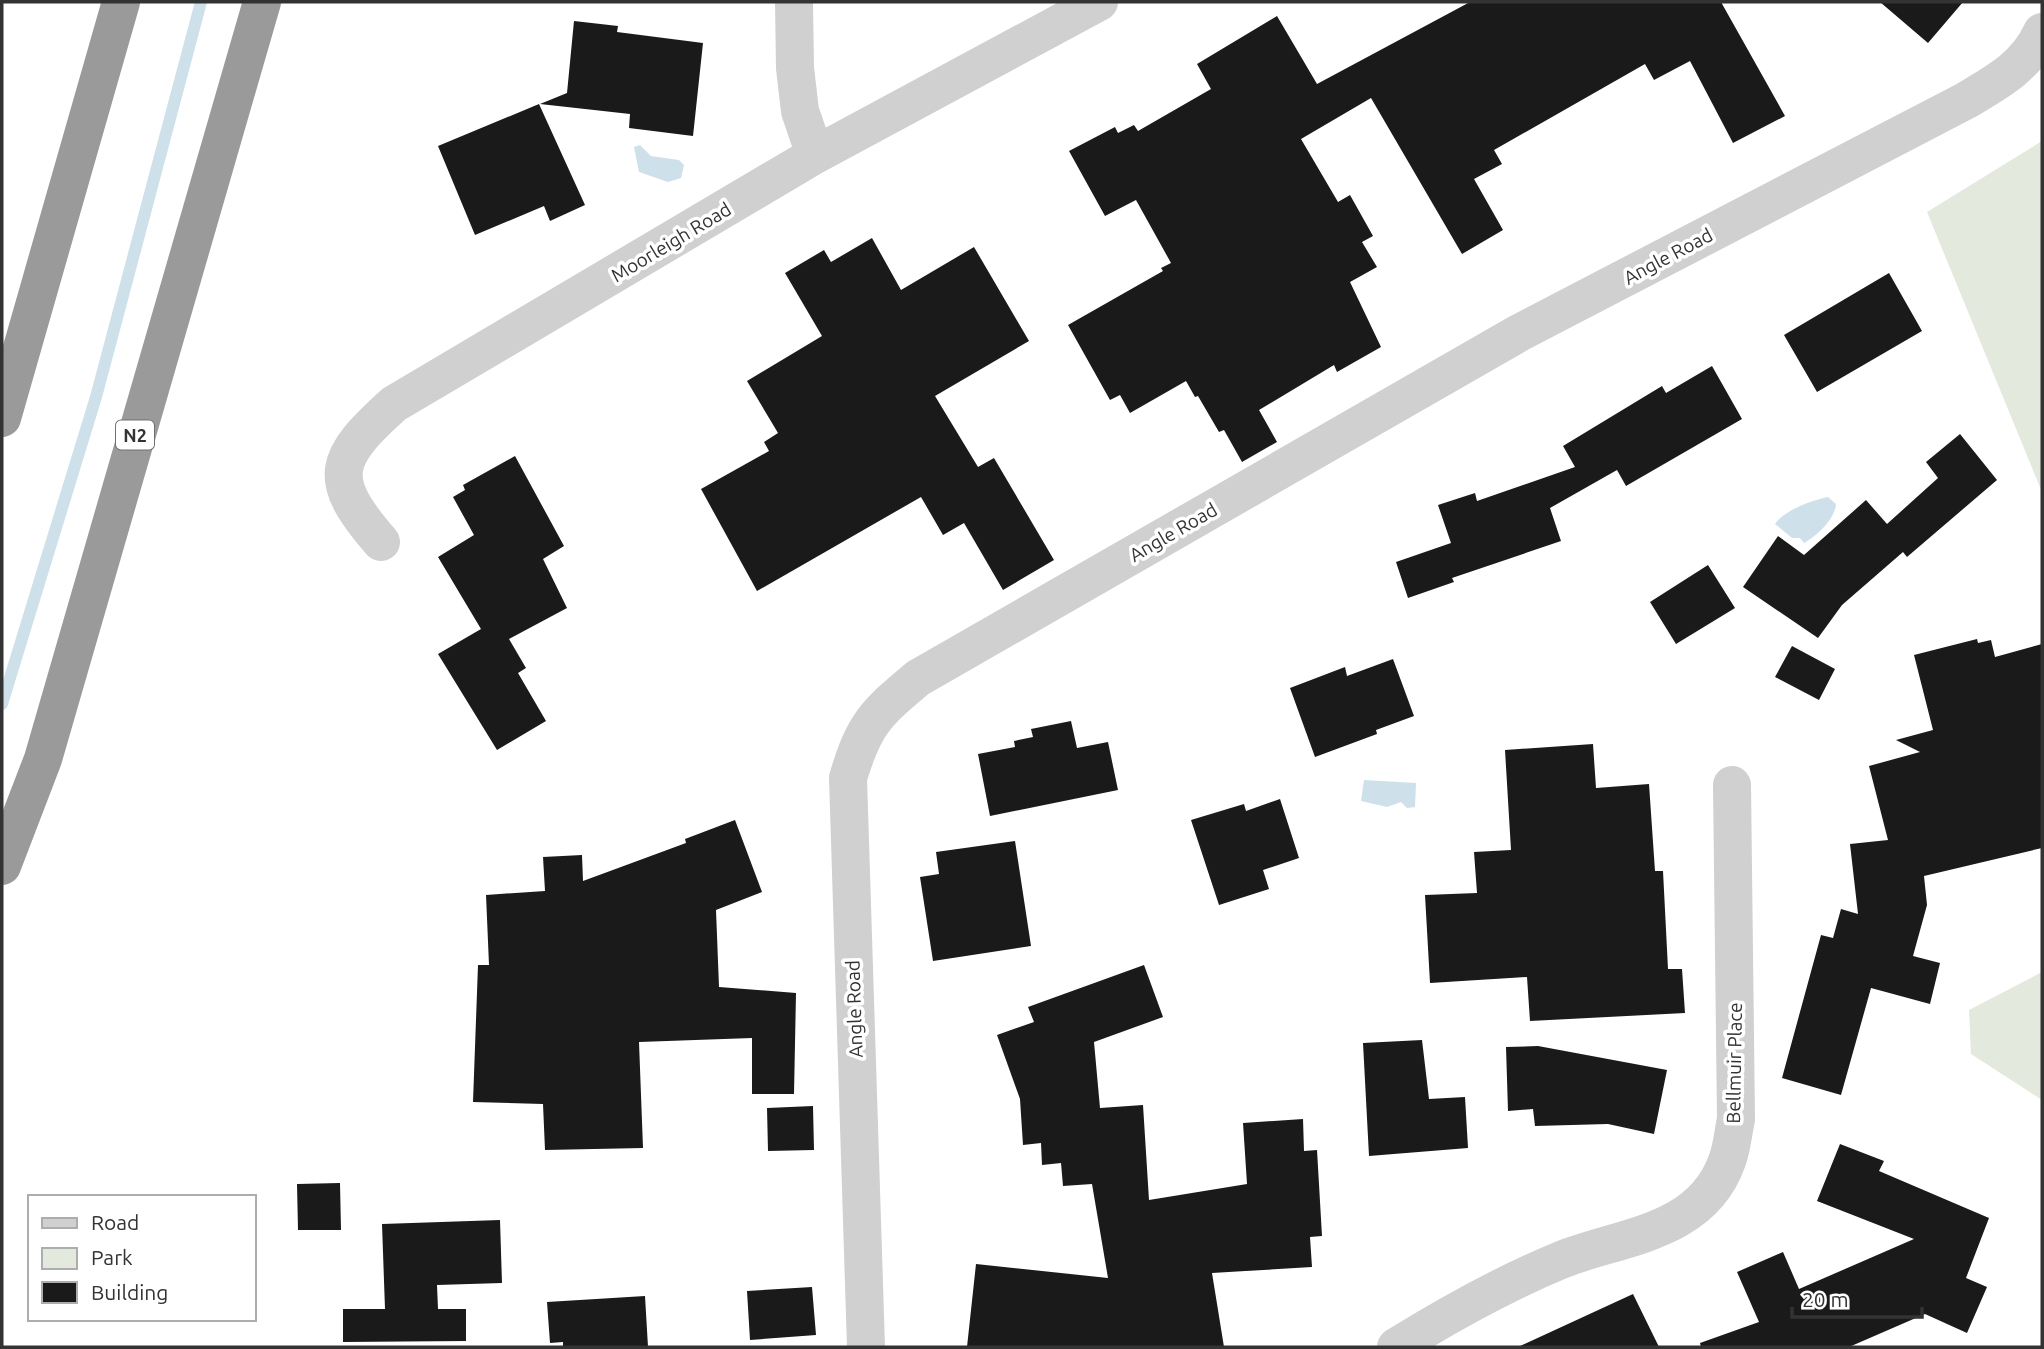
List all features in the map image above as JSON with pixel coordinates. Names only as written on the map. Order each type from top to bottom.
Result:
[{"type":"highway","points":[[2,418],[121,2]]},
{"type":"highway","name":"N2","points":[[2,866],[43,759],[262,2]]},
{"type":"street","points":[[794,2],[795,68],[800,111],[815,155]]},
{"type":"street","name":"Moorleigh Road","points":[[381,542],[355,512],[343,485],[343,461],[362,433],[394,404],[815,155],[1099,2]]},
{"type":"street","name":"Angle Road","points":[[866,1347],[848,778],[860,738],[883,707],[918,678],[1519,333],[1965,101],[2010,74],[2038,41]]},
{"type":"street","name":"Bellmuir Place","points":[[1396,1347],[1484,1295],[1562,1260],[1671,1226],[1710,1191],[1727,1162],[1735,1119],[1732,785]]},
{"type":"green space","points":[[2042,141],[2042,492],[1927,212]]},
{"type":"green space","points":[[2042,972],[2042,1100],[1971,1054],[1969,1010]]},
{"type":"shaded area","points":[[640,145],[651,156],[679,160],[684,165],[681,178],[668,182],[639,172],[634,147]]},
{"type":"shaded area","points":[[1828,497],[1836,504],[1835,510],[1820,532],[1804,543],[1800,538],[1792,538],[1775,524],[1792,510]]},
{"type":"shaded area","points":[[1364,780],[1416,783],[1415,807],[1407,808],[1401,802],[1387,807],[1361,801]]},
{"type":"building","points":[[1470,2],[1721,2],[1785,116],[1733,143],[1690,61],[1654,80],[1645,64],[1494,150],[1502,164],[1474,179],[1503,230],[1462,254],[1371,98],[1301,139],[1338,202],[1350,195],[1373,236],[1362,242],[1377,267],[1350,282],[1381,347],[1337,372],[1334,365],[1259,410],[1277,442],[1242,462],[1224,430],[1219,432],[1186,381],[1130,413],[1120,395],[1110,400],[1068,325],[1163,271],[1161,268],[1171,263],[1136,200],[1105,216],[1069,151],[1115,127],[1118,133],[1134,125],[1138,131],[1211,89],[1197,64],[1277,16],[1317,84]]},
{"type":"building","points":[[1880,2],[1963,2],[1928,43]]},
{"type":"building","points":[[574,21],[618,26],[617,32],[703,43],[693,136],[629,128],[630,114],[540,104],[567,93]]},
{"type":"building","points":[[539,104],[585,205],[550,221],[544,206],[475,235],[438,146]]},
{"type":"building","points":[[872,238],[901,290],[974,247],[1029,341],[935,396],[978,467],[994,458],[1054,560],[1003,590],[964,523],[943,535],[921,497],[757,591],[701,489],[769,451],[764,442],[778,433],[747,381],[822,336],[785,273],[824,250],[831,262]]},
{"type":"building","points":[[1889,273],[1922,331],[1817,392],[1784,335]]},
{"type":"building","points":[[1712,366],[1742,419],[1626,486],[1617,470],[1550,508],[1561,541],[1452,578],[1454,582],[1408,598],[1396,562],[1451,543],[1438,505],[1475,493],[1477,501],[1575,467],[1563,446],[1662,386],[1666,393]]},
{"type":"building","points":[[1960,434],[1997,480],[1907,557],[1903,552],[1842,605],[1818,638],[1743,587],[1778,536],[1804,555],[1866,500],[1887,524],[1938,478],[1926,462]]},
{"type":"building","points":[[515,456],[564,546],[543,559],[567,608],[509,639],[526,668],[518,673],[546,721],[497,750],[438,654],[481,629],[438,557],[474,535],[453,497],[465,490],[463,485]]},
{"type":"building","points":[[1708,565],[1735,608],[1676,644],[1650,602]]},
{"type":"building","points":[[1977,639],[1978,643],[1991,640],[1995,657],[2042,644],[2042,848],[1924,876],[1927,905],[1913,956],[1940,963],[1930,1004],[1871,988],[1841,1095],[1782,1078],[1821,935],[1833,938],[1841,909],[1858,914],[1850,844],[1888,840],[1869,766],[1920,752],[1896,740],[1933,730],[1914,655]]},
{"type":"building","points":[[1792,646],[1835,669],[1819,700],[1775,677]]},
{"type":"building","points":[[1393,659],[1414,716],[1376,730],[1377,734],[1315,757],[1290,688],[1345,667],[1347,676]]},
{"type":"building","points":[[1071,721],[1077,748],[1108,742],[1118,790],[990,816],[978,754],[1015,747],[1014,741],[1033,737],[1031,729]]},
{"type":"building","points":[[1593,744],[1596,788],[1649,784],[1655,871],[1663,871],[1668,969],[1682,969],[1685,1013],[1530,1021],[1527,977],[1430,983],[1425,895],[1477,893],[1474,852],[1511,850],[1505,750]]},
{"type":"building","points":[[1280,799],[1299,858],[1263,870],[1269,889],[1219,905],[1191,820],[1244,804],[1246,811]]},
{"type":"building","points":[[735,820],[762,892],[716,910],[719,987],[796,993],[794,1094],[752,1094],[752,1038],[639,1042],[643,1148],[545,1150],[543,1104],[473,1102],[478,965],[489,965],[486,895],[545,891],[543,857],[582,855],[583,881],[686,843],[685,839]]},
{"type":"building","points":[[1015,841],[1031,946],[933,961],[920,877],[939,874],[936,852]]},
{"type":"building","points":[[1144,965],[1163,1017],[1094,1042],[1100,1108],[1143,1105],[1149,1200],[1247,1184],[1243,1123],[1303,1119],[1304,1151],[1317,1150],[1322,1236],[1310,1237],[1312,1267],[1212,1273],[1224,1347],[967,1347],[976,1264],[1108,1278],[1092,1184],[1063,1186],[1061,1163],[1042,1165],[1041,1143],[1023,1145],[1020,1099],[997,1035],[1034,1022],[1028,1007]]},
{"type":"building","points":[[1422,1040],[1429,1099],[1465,1097],[1468,1148],[1369,1156],[1363,1043]]},
{"type":"building","points":[[1538,1046],[1667,1070],[1654,1134],[1608,1124],[1535,1126],[1533,1109],[1508,1111],[1506,1047]]},
{"type":"building","points":[[813,1106],[814,1150],[768,1151],[767,1108]]},
{"type":"building","points":[[1840,1144],[1884,1161],[1879,1171],[1989,1218],[1966,1278],[1987,1287],[1967,1333],[1925,1314],[1849,1347],[1701,1347],[1700,1343],[1759,1322],[1737,1272],[1783,1252],[1799,1289],[1914,1239],[1817,1201]]},
{"type":"building","points":[[340,1183],[341,1230],[298,1230],[297,1184]]},
{"type":"building","points":[[500,1220],[502,1283],[437,1285],[438,1309],[466,1309],[466,1341],[343,1342],[343,1309],[385,1309],[382,1224]]},
{"type":"building","points":[[812,1287],[816,1335],[750,1340],[747,1291]]},
{"type":"building","points":[[1633,1294],[1659,1347],[1518,1347]]},
{"type":"building","points":[[645,1296],[648,1347],[563,1347],[563,1342],[550,1343],[547,1302]]},
{"type":"waterway","points":[[2,704],[96,397],[201,2]]}]
